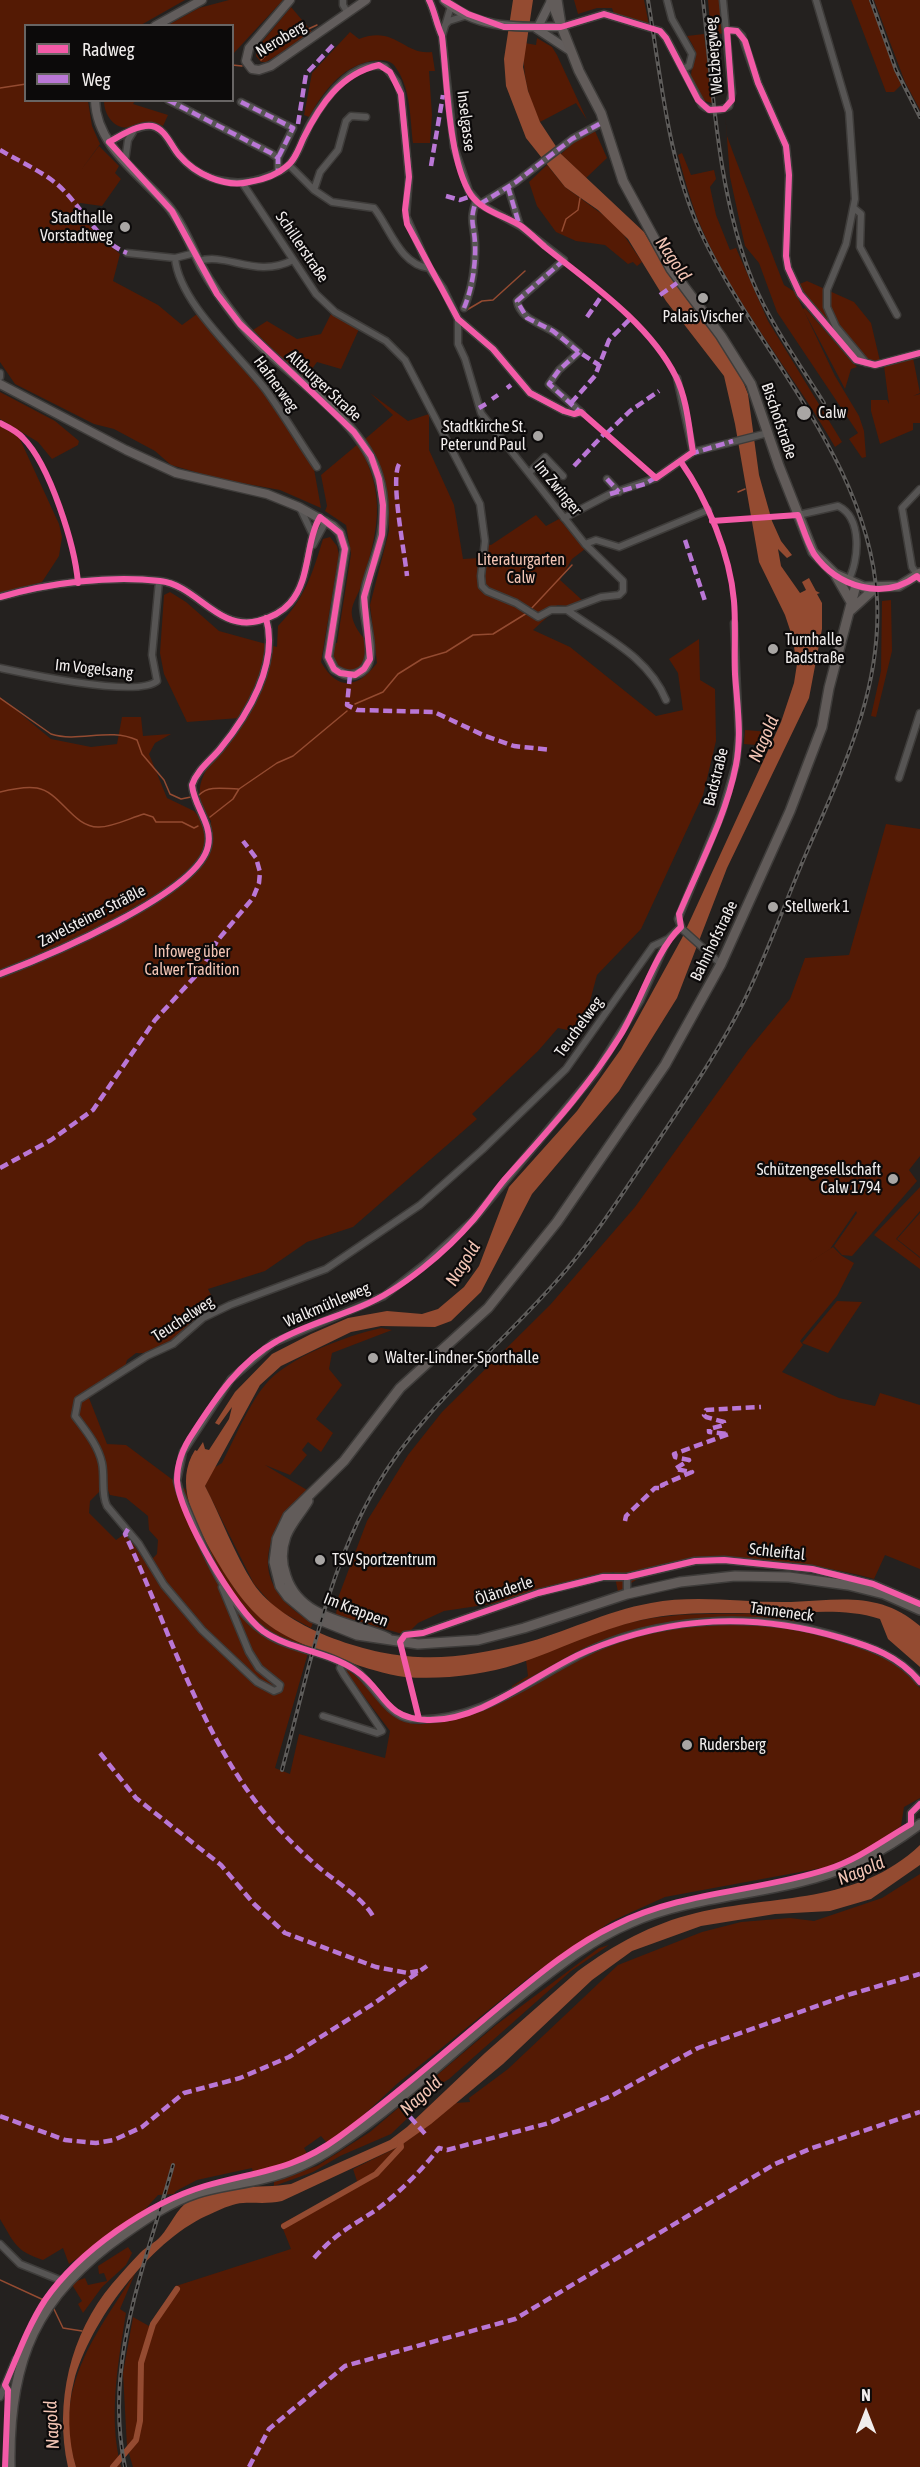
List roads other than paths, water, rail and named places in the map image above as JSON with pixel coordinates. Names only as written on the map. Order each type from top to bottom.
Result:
[{"type":"main road","name":"Bischofstraße","points":[[553,0],[569,50],[586,87],[598,105],[623,181],[671,269],[746,374],[759,404],[798,515]]},
{"type":"main road","points":[[798,515],[813,552],[835,574],[852,583],[874,589],[899,586],[919,576]]},
{"type":"main road","points":[[835,574],[850,607],[874,589]]},
{"type":"main road","name":"Bahnhofstraße","points":[[454,1340],[488,1308],[574,1198],[665,1065],[721,964],[787,819],[818,743],[850,607],[852,583]]},
{"type":"main road","name":"Im Krappen","points":[[454,1340],[399,1388],[344,1461],[312,1493],[293,1523],[283,1546],[284,1569],[292,1591],[309,1608],[320,1615],[397,1641],[440,1645],[478,1640],[524,1628],[627,1593],[706,1579],[789,1577],[848,1585],[884,1594],[920,1610]]},
{"type":"main road","points":[[10,2467],[14,2399],[24,2357],[49,2302],[65,2282],[100,2251],[177,2201],[208,2190],[281,2174],[337,2146],[539,1980],[578,1952],[615,1930],[669,1909],[790,1884],[838,1871],[879,1852],[917,1827]]},
{"type":"street","points":[[159,24],[202,0]]},
{"type":"street","name":"Neroberg","points":[[290,0],[249,48],[246,62],[252,69],[259,70],[271,66],[366,0]]},
{"type":"street","points":[[343,0],[348,13]]},
{"type":"street","name":"Inselgasse","points":[[429,0],[437,16],[437,25],[442,36],[454,147],[465,183],[478,203]]},
{"type":"street","points":[[434,0],[447,3],[468,14],[504,27],[534,29],[561,27]]},
{"type":"street","points":[[534,29],[553,0]]},
{"type":"street","points":[[667,0],[672,19],[692,54],[689,66],[683,69]]},
{"type":"street","name":"Welzbergweg","points":[[561,27],[604,14],[660,31],[704,107],[714,110],[729,106],[732,93],[723,0]]},
{"type":"street","points":[[816,0],[849,112],[853,146],[855,209],[846,244],[826,290],[827,307],[836,327],[869,366]]},
{"type":"street","points":[[437,16],[447,3]]},
{"type":"street","name":"Inselgasse","points":[[442,36],[447,3]]},
{"type":"street","points":[[445,26],[449,21],[468,14]]},
{"type":"street","points":[[534,29],[569,50]]},
{"type":"street","points":[[727,30],[737,31],[745,41],[758,83],[784,136],[789,175],[786,255],[796,286],[856,360],[869,366],[920,353]]},
{"type":"street","points":[[111,145],[147,126],[160,130],[178,154],[197,171],[210,178],[243,184],[278,172],[289,165],[311,123],[336,87],[357,71],[379,65],[385,67],[397,82],[401,94],[409,177],[405,210],[407,224],[458,319],[494,349],[530,393],[564,411],[582,412],[549,384],[559,370],[579,352],[553,331],[527,318],[517,301],[564,261],[520,226],[478,203]]},
{"type":"street","points":[[95,102],[98,121],[111,145]]},
{"type":"street","points":[[172,102],[278,158]]},
{"type":"street","points":[[241,102],[293,128],[278,158],[278,172]]},
{"type":"street","points":[[314,190],[320,172],[338,150],[346,121],[351,116],[366,117]]},
{"type":"street","points":[[464,308],[473,268],[475,245],[470,219],[478,203],[508,187],[561,147],[592,126],[603,122]]},
{"type":"street","points":[[125,161],[128,140],[134,131]]},
{"type":"street","points":[[111,145],[128,140]]},
{"type":"street","name":"Altburger Straße","points":[[0,384],[176,473],[267,495],[323,519],[340,534],[345,549],[328,657],[334,669],[340,673],[355,675],[364,669],[370,659],[364,597],[382,535],[383,520],[382,491],[376,469],[354,432],[240,324],[218,294],[172,211],[111,145]]},
{"type":"street","points":[[289,165],[314,190],[338,204],[374,208],[397,246],[422,267],[429,268]]},
{"type":"street","name":"Schillerstraße","points":[[243,184],[316,294],[335,312],[386,341],[405,360],[480,504],[485,541],[482,586],[487,591],[516,603],[528,613],[538,617],[551,610],[567,610]]},
{"type":"street","points":[[508,187],[520,226]]},
{"type":"street","points":[[855,209],[861,214],[860,246],[897,315]]},
{"type":"street","points":[[127,253],[175,258],[197,257],[256,267],[283,265],[293,260]]},
{"type":"street","name":"Hafnerweg","points":[[175,258],[179,274],[202,315],[266,390],[317,467]]},
{"type":"street","name":"Im Zwinger","points":[[458,319],[458,344],[465,359],[481,413],[585,543],[623,581],[623,591],[619,595],[601,597],[567,610]]},
{"type":"street","points":[[677,378],[693,452]]},
{"type":"street","points":[[564,518],[597,500],[656,478],[693,452],[768,433]]},
{"type":"street","points":[[529,473],[545,457],[563,476]]},
{"type":"street","points":[[607,479],[619,492]]},
{"type":"street","points":[[919,576],[912,567],[902,508],[920,489]]},
{"type":"street","points":[[798,515],[838,506],[846,513],[858,551],[852,583]]},
{"type":"street","points":[[299,507],[313,533]]},
{"type":"street","points":[[585,543],[596,540],[613,546],[627,544],[708,510]]},
{"type":"street","points":[[311,548],[313,533],[323,519]]},
{"type":"street","points":[[0,597],[78,583],[130,579],[159,581],[181,588],[210,610],[233,621],[244,622],[267,618],[279,612],[298,591],[311,548],[323,519]]},
{"type":"street","name":"Im Vogelsang","points":[[0,668],[66,681],[138,687],[152,685],[157,681],[152,655],[159,581]]},
{"type":"street","points":[[567,610],[643,663],[660,683],[666,700]]},
{"type":"street","name":"Zavelsteiner Sträßle","points":[[0,974],[54,953],[147,905],[196,870],[202,862],[209,843],[209,832],[198,810],[192,785],[202,768],[237,727],[254,698],[268,659],[270,638],[267,618]]},
{"type":"street","name":"Badstraße","points":[[681,928],[679,914],[722,812],[736,764],[738,735],[734,623]]},
{"type":"street","points":[[898,778],[920,713]]},
{"type":"street","points":[[681,928],[721,964]]},
{"type":"street","name":"Walkmühleweg","points":[[627,1637],[584,1652],[516,1690],[458,1716],[443,1720],[404,1718],[357,1671],[342,1663],[277,1640],[246,1616],[223,1583],[197,1533],[177,1481],[186,1444],[225,1386],[273,1343],[384,1296],[459,1235],[572,1104],[596,1072],[640,1001],[668,939],[681,928]]},
{"type":"street","name":"Teuchelweg","points":[[223,1583],[249,1653],[259,1668],[280,1685],[279,1689],[274,1691],[257,1682],[202,1630],[164,1585],[139,1544],[107,1506],[104,1500],[102,1462],[93,1439],[75,1416],[78,1400],[147,1356],[173,1344],[203,1318],[230,1305],[326,1269],[420,1205],[482,1150],[566,1069],[653,946],[668,939]]},
{"type":"street","name":"Schleiftal","points":[[627,1577],[696,1561],[769,1563],[812,1569],[873,1584],[920,1604]]},
{"type":"street","name":"Öländerle","points":[[397,1641],[405,1635],[423,1632],[538,1593],[603,1577],[627,1577]]},
{"type":"street","points":[[627,1577],[627,1593]]},
{"type":"street","name":"Tanneneck","points":[[627,1637],[710,1621],[777,1622],[870,1646],[900,1662],[920,1682]]},
{"type":"street","points":[[323,1716],[367,1731],[377,1733],[382,1731],[344,1675],[340,1668],[342,1663]]},
{"type":"street","points":[[917,1827],[911,1824],[911,1813],[920,1804]]},
{"type":"street","points":[[0,2244],[20,2264],[65,2282]]},
{"type":"street","points":[[0,2397],[16,2359],[24,2357]]},
{"type":"waterway","points":[[261,60],[282,41],[317,25]]},
{"type":"waterway","points":[[234,65],[242,66]]},
{"type":"waterway","points":[[0,88],[24,84]]},
{"type":"waterway","points":[[562,231],[566,219],[578,210],[580,198]]},
{"type":"waterway","points":[[465,311],[482,301],[493,300],[525,271]]},
{"type":"waterway","points":[[738,492],[745,489]]},
{"type":"waterway","points":[[530,610],[572,565]]},
{"type":"waterway","points":[[355,704],[383,692],[398,674],[422,659],[446,652],[473,635],[493,634],[527,613]]},
{"type":"waterway","points":[[0,698],[51,734],[72,737],[116,735],[137,740],[142,754],[164,780],[170,794],[181,799],[191,797]]},
{"type":"waterway","points":[[210,817],[233,799],[239,789],[277,763],[293,756],[347,711]]},
{"type":"waterway","points":[[0,792],[28,787],[45,791],[74,816],[90,826],[110,826],[144,814],[153,817],[156,822],[182,822],[194,828],[198,826]]},
{"type":"waterway","points":[[199,795],[212,789],[238,789]]},
{"type":"waterway","points":[[284,2226],[376,2174],[401,2147],[400,2140]]},
{"type":"waterway","points":[[0,2280],[48,2302]]},
{"type":"waterway","points":[[113,2467],[136,2440],[140,2421],[141,2363],[153,2324],[177,2289]]},
{"type":"waterway","points":[[53,2307],[63,2328],[82,2331]]},
{"type":"railway","points":[[282,1770],[331,1589],[344,1554],[376,1487],[418,1428],[579,1255],[623,1194],[712,1059],[752,985],[845,763],[866,699],[873,667],[877,634],[877,599],[869,548],[854,500],[833,454],[751,322],[701,233],[690,206],[673,148],[648,0]]},
{"type":"railway","points":[[703,0],[724,179],[741,249],[768,313],[824,403]]},
{"type":"railway","points":[[871,0],[896,70],[920,117]]},
{"type":"railway","points":[[125,2467],[120,2428],[119,2389],[123,2351],[140,2276],[173,2165]]},
{"type":"place","name":"Stadthalle Vorstadtweg","points":[[125,227]]},
{"type":"place","name":"Palais Vischer","points":[[703,298]]},
{"type":"place","name":"Calw","points":[[804,413]]},
{"type":"place","name":"Stadtkirche St. Peter und Paul","points":[[538,436]]},
{"type":"place","name":"Turnhalle Badstraße","points":[[773,649]]},
{"type":"place","name":"Stellwerk 1","points":[[773,907]]},
{"type":"place","name":"Schützengesellschaft Calw 1794","points":[[893,1179]]},
{"type":"place","name":"Walter-Lindner-Sporthalle","points":[[373,1358]]},
{"type":"place","name":"TSV Sportzentrum","points":[[320,1560]]},
{"type":"place","name":"Rudersberg","points":[[687,1745]]},
{"type":"water label","name":"Nagold","points":[[673,259]]},
{"type":"water label","name":"Nagold","points":[[764,739]]},
{"type":"water label","name":"Nagold","points":[[463,1264]]},
{"type":"water label","name":"Nagold","points":[[861,1871]]},
{"type":"water label","name":"Nagold","points":[[421,2096]]},
{"type":"water label","name":"Nagold","points":[[52,2425]]},
{"type":"park label","name":"Literaturgarten Calw","points":[[521,569]]},
{"type":"park label","name":"Infoweg über Calwer Tradition","points":[[192,961]]}]
